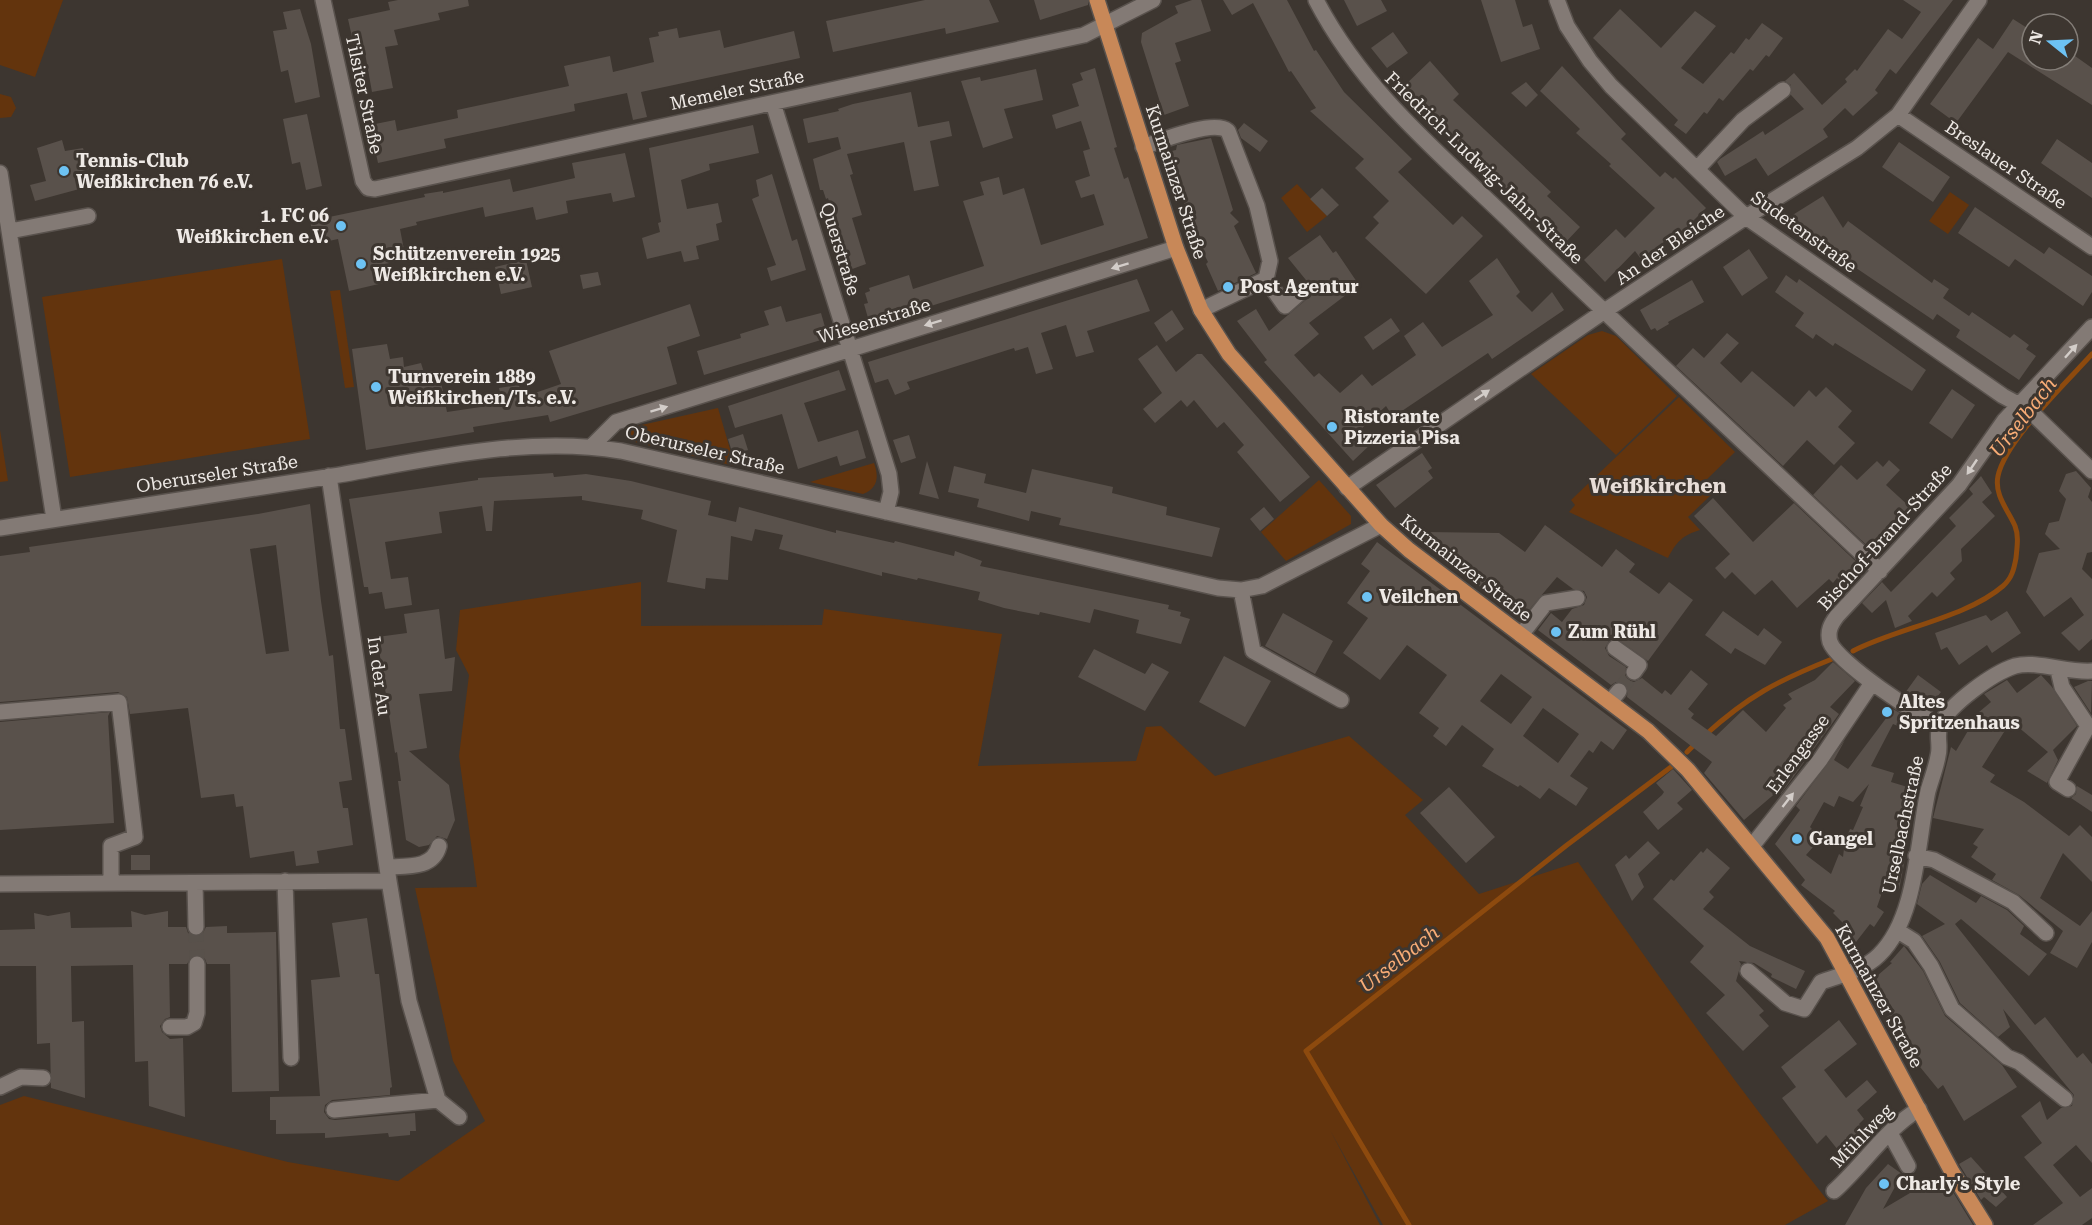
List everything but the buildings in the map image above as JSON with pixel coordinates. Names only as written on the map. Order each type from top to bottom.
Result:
[{"type":"main road","name":"Kurmainzer Straße","points":[[1097,0],[1176,248],[1201,310],[1229,354],[1381,525],[1409,550],[1521,635],[1615,696],[1673,753],[1816,923],[1847,974],[1952,1173],[1985,1225]]},
{"type":"street","name":"Tilsiter Straße","points":[[323,0],[363,182],[368,188],[375,189]]},
{"type":"street","name":"Memeler Straße","points":[[375,189],[1084,35],[1153,0]]},
{"type":"street","name":"Friedrich-Ludwig-Jahn-Straße","points":[[1316,0],[1342,45],[1376,92],[1604,312],[1880,571]]},
{"type":"street","name":"Sudetenstraße","points":[[1557,0],[1567,26],[1590,61],[1611,86],[1746,217],[2004,396],[2024,406],[2092,471]]},
{"type":"street","name":"An der Bleiche","points":[[1347,488],[1746,217],[1857,148],[1898,115],[1979,0]]},
{"type":"street","points":[[1697,169],[1743,120],[1783,90]]},
{"type":"street","name":"Querstraße","points":[[773,103],[889,474],[891,492],[886,512]]},
{"type":"street","name":"Breslauer Straße","points":[[1898,115],[2092,247]]},
{"type":"street","points":[[1143,147],[1209,127],[1223,127],[1228,130],[1257,207],[1270,261],[1266,279],[1285,306],[1302,291]]},
{"type":"street","points":[[0,173],[7,240],[54,519]]},
{"type":"street","points":[[7,240],[88,216]]},
{"type":"street","name":"Wiesenstraße","points":[[592,446],[616,422],[1176,248]]},
{"type":"street","points":[[1201,310],[1266,279]]},
{"type":"street","name":"Bischof-Brand-Straße","points":[[1941,725],[1926,719],[1912,707],[1872,683],[1836,651],[1828,634],[1837,616],[1959,485],[2004,421],[2024,406],[2031,394],[2092,327]]},
{"type":"street","name":"Oberurseler Straße","points":[[0,528],[429,459],[525,448],[592,446],[1218,588],[1241,590],[1262,586],[1381,525]]},
{"type":"street","name":"In der Au","points":[[329,476],[409,1001],[438,1100]]},
{"type":"street","points":[[1241,590],[1253,651],[1341,700]]},
{"type":"street","points":[[1521,635],[1546,603],[1576,598]]},
{"type":"street","points":[[1615,648],[1639,665],[1634,672]]},
{"type":"street","points":[[1941,725],[1959,702],[2004,671],[2026,665],[2058,670],[2092,671]]},
{"type":"street","points":[[2058,670],[2062,687],[2090,728],[2057,782],[2068,789]]},
{"type":"street","name":"Erlengasse","points":[[1752,846],[1820,760],[1872,683]]},
{"type":"street","points":[[0,712],[119,702],[135,837],[111,846],[111,883]]},
{"type":"street","name":"Urselbachstraße","points":[[1748,971],[1785,1003],[1804,1009],[1821,982],[1847,974],[1877,957],[1898,932],[1906,909],[1928,789],[1939,754],[1937,739],[1941,725]]},
{"type":"street","points":[[0,884],[285,881],[388,874],[422,864],[435,857],[439,846]]},
{"type":"street","points":[[1916,856],[1934,860],[2013,902],[2046,933]]},
{"type":"street","points":[[285,881],[291,1058]]},
{"type":"street","points":[[195,883],[196,927]]},
{"type":"street","points":[[1898,932],[1914,942],[1931,966],[1952,1009],[2007,1057],[2019,1062],[2065,1099]]},
{"type":"street","points":[[170,1027],[187,1027],[194,1023],[197,1013],[197,964]]},
{"type":"street","points":[[0,1087],[21,1077],[43,1078]]},
{"type":"street","points":[[334,1110],[438,1100],[459,1117]]},
{"type":"street","name":"Mühlweg","points":[[1834,1191],[1902,1119],[1919,1109]]},
{"type":"street","points":[[1890,1134],[1908,1166]]},
{"type":"shaded area","points":[[0,0],[63,0],[35,77],[0,65]]},
{"type":"shaded area","points":[[0,94],[11,97],[16,108],[11,117],[0,118]]},
{"type":"shaded area","points":[[1297,184],[1327,216],[1307,232],[1281,198]]},
{"type":"shaded area","points":[[1950,192],[1969,205],[1948,234],[1929,221]]},
{"type":"shaded area","points":[[282,259],[310,439],[70,477],[42,297]]},
{"type":"shaded area","points":[[340,290],[354,387],[345,388],[330,291]]},
{"type":"shaded area","points":[[1602,331],[1616,336],[1677,396],[1616,455],[1531,374],[1588,335]]},
{"type":"shaded area","points":[[1679,397],[1735,452],[1701,485],[1711,495],[1688,517],[1700,530],[1681,540],[1668,558],[1569,512],[1575,505],[1571,500]]},
{"type":"shaded area","points":[[718,408],[735,466],[635,442],[628,436],[631,429],[637,426]]},
{"type":"shaded area","points":[[0,430],[8,481],[0,482]]},
{"type":"shaded area","points":[[874,463],[876,482],[872,489],[863,494],[810,482]]},
{"type":"shaded area","points":[[1319,480],[1351,516],[1351,524],[1286,561],[1261,532]]},
{"type":"shaded area","points":[[641,582],[641,626],[822,625],[824,609],[1002,634],[978,766],[1136,761],[1146,727],[1161,726],[1215,776],[1349,736],[1423,800],[1405,815],[1479,894],[1578,862],[1669,991],[1828,1201],[1785,1225],[1383,1225],[1330,1130],[1380,1225],[0,1225],[0,1105],[24,1096],[288,1162],[398,1181],[485,1121],[453,1061],[415,888],[477,887],[459,756],[469,675],[456,650],[460,610]]},
{"type":"waterway","name":"Urselbach","points":[[1853,651],[1951,615],[1988,597],[2011,577],[2016,558],[2017,538],[2015,526],[1998,490],[1998,476],[2003,462],[2012,446],[2038,412],[2092,354]]},
{"type":"waterway","name":"Urselbach","points":[[1704,736],[1749,700],[1795,675],[1832,659]]},
{"type":"waterway","name":"Urselbach","points":[[1687,752],[1697,742]]},
{"type":"waterway","name":"Urselbach","points":[[1409,1225],[1306,1051],[1567,845],[1671,767]]},
{"type":"tunnel","points":[[1619,691],[1634,672]]},
{"type":"tunnel","points":[[196,927],[197,964]]},
{"type":"place","name":"Tennis-Club Weißkirchen 76 e.V.","points":[[64,171]]},
{"type":"place","name":"1. FC 06 Weißkirchen e.V.","points":[[341,226]]},
{"type":"place","name":"Schützenverein 1925 Weißkirchen e.V.","points":[[361,264]]},
{"type":"place","name":"Post Agentur","points":[[1228,287]]},
{"type":"place","name":"Turnverein 1889 Weißkirchen/Ts. e.V.","points":[[376,387]]},
{"type":"place","name":"Ristorante Pizzeria Pisa","points":[[1332,427]]},
{"type":"place","name":"Veilchen","points":[[1367,597]]},
{"type":"place","name":"Zum Rühl","points":[[1556,632]]},
{"type":"place","name":"Altes Spritzenhaus","points":[[1887,712]]},
{"type":"place","name":"Gangel","points":[[1797,839]]},
{"type":"place","name":"Charly's Style","points":[[1884,1184]]},
{"type":"district","name":"Weißkirchen","points":[[1658,486]]}]
